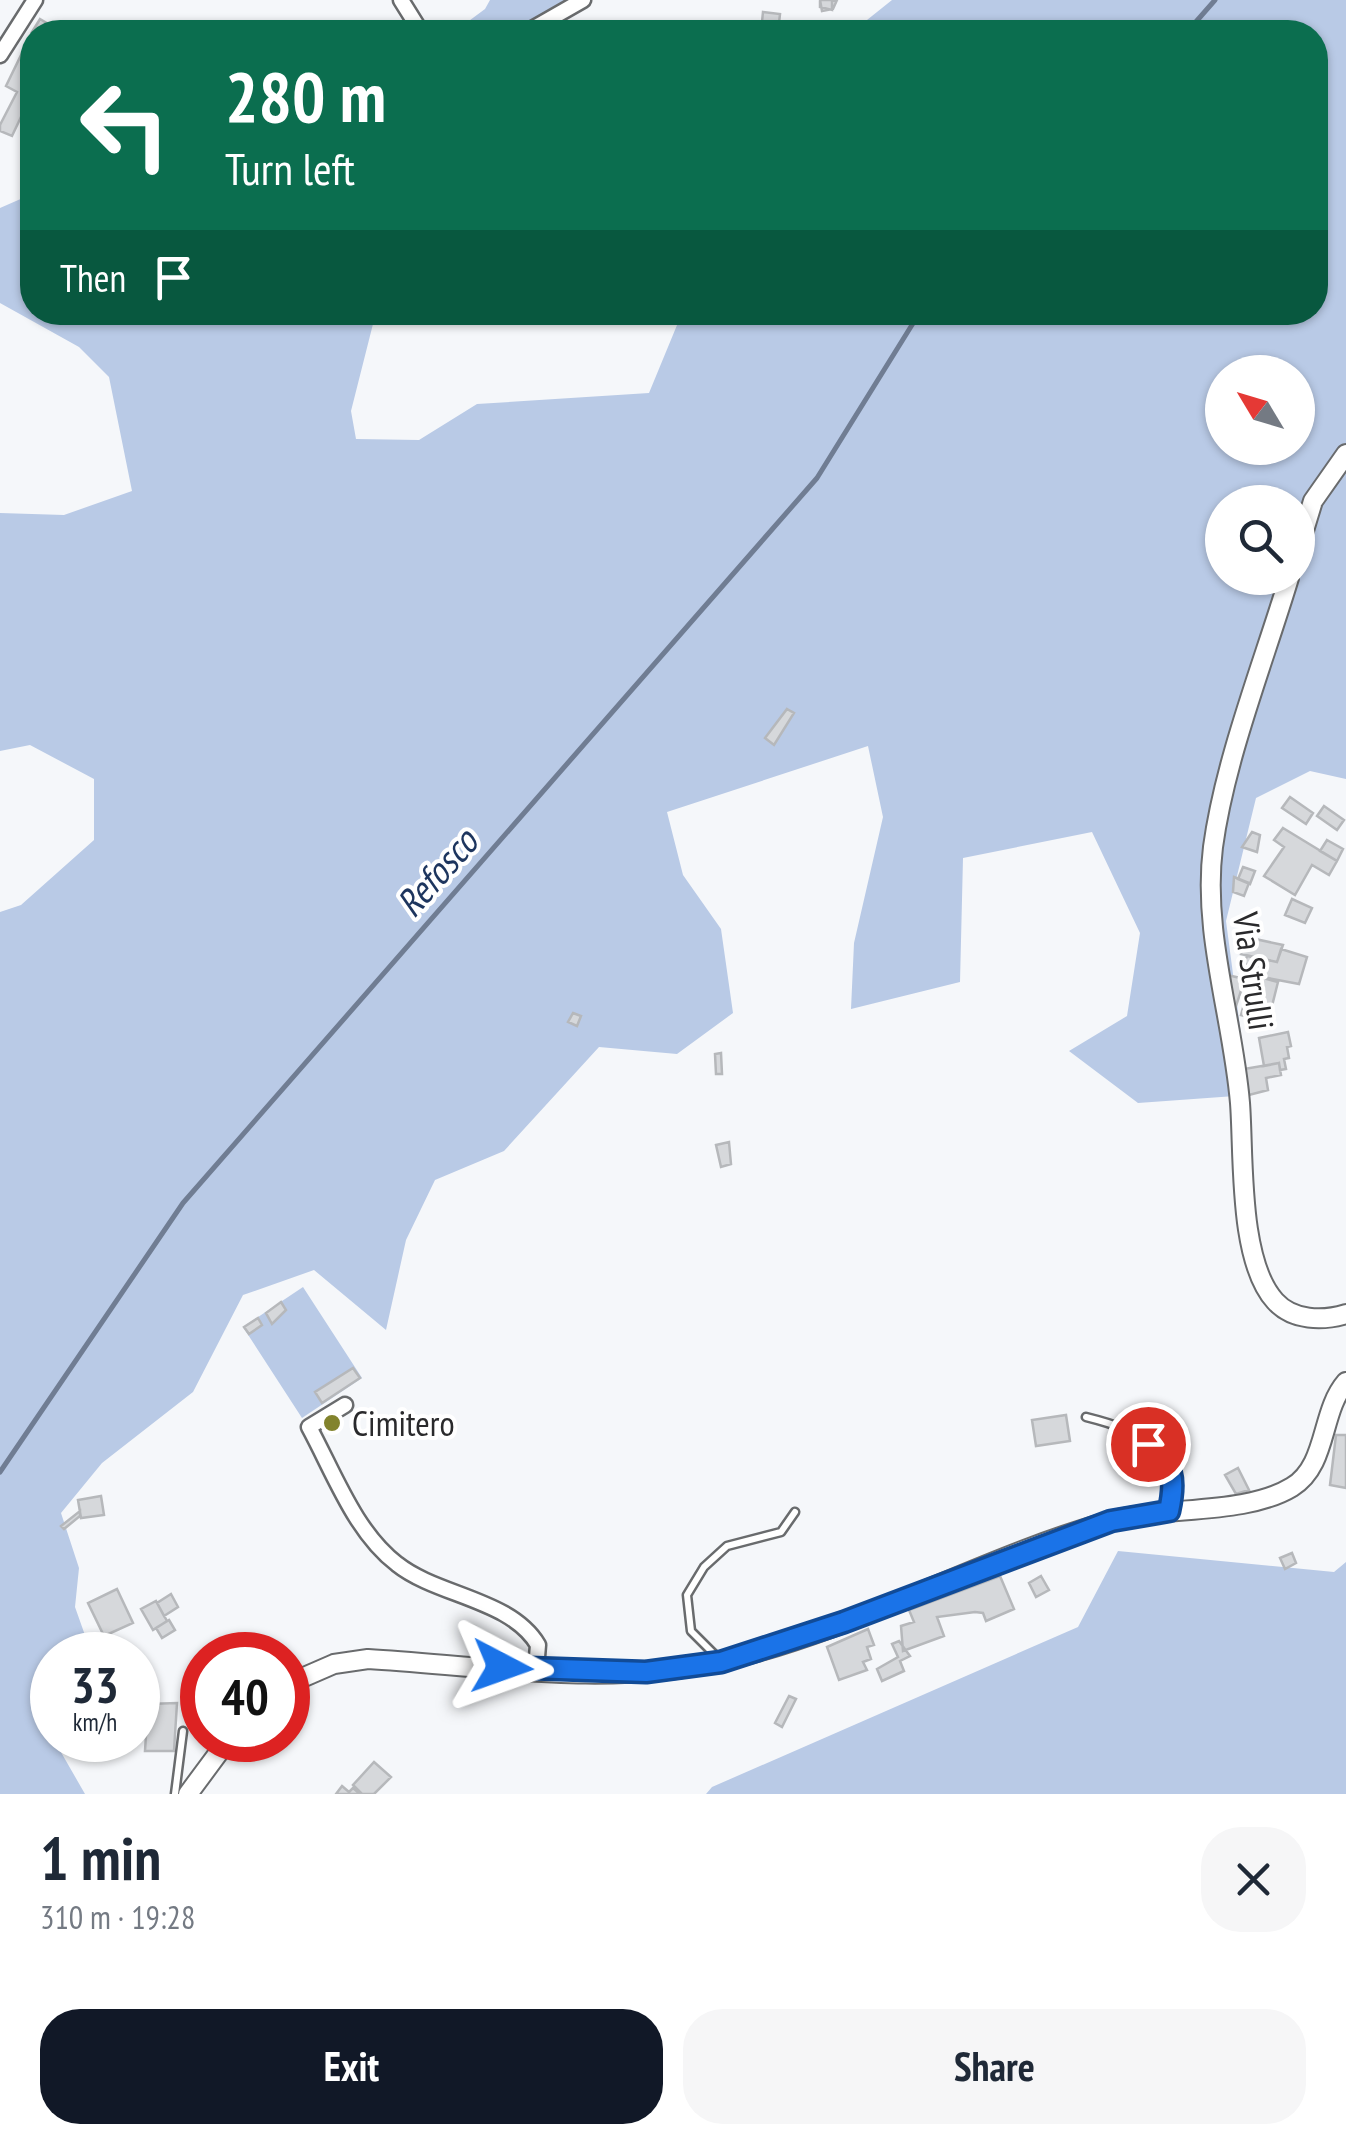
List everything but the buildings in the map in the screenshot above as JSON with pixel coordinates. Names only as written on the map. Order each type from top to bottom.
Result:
[{"type":"street","points":[[548,20],[583,0]]},
{"type":"street","points":[[0,55],[20,24]]},
{"type":"street","points":[[1315,500],[1346,454]]},
{"type":"street","name":"Via Strulli","points":[[1283,595],[1214,844],[1211,912],[1240,1103],[1240,1156],[1261,1273],[1266,1287],[1285,1310],[1311,1318],[1346,1314]]},
{"type":"street","points":[[310,1674],[334,1664],[368,1660],[646,1672],[721,1662],[844,1622],[1111,1521],[1242,1502],[1291,1488],[1312,1466],[1329,1406],[1346,1382]]},
{"type":"street","points":[[345,1405],[309,1427],[366,1534],[401,1568],[522,1625],[538,1645],[536,1669]]},
{"type":"street","points":[[188,1794],[212,1762]]},
{"type":"lane","points":[[1086,1417],[1128,1428],[1169,1462],[1175,1482],[1169,1511]]},
{"type":"lane","points":[[721,1662],[690,1631],[687,1595],[704,1567],[727,1546],[781,1532],[795,1512]]},
{"type":"lane","points":[[175,1794],[180,1755]]},
{"type":"shaded area","points":[[490,0],[568,0],[554,20],[470,20]]},
{"type":"shaded area","points":[[892,0],[1346,0],[1346,779],[1310,771],[1256,798],[1226,921],[1249,1095],[1138,1103],[1069,1051],[1127,1016],[1140,933],[1092,832],[963,858],[960,982],[851,1009],[854,943],[883,817],[868,746],[667,812],[683,875],[721,929],[733,1013],[677,1054],[599,1047],[504,1151],[435,1180],[406,1240],[386,1330],[314,1270],[243,1295],[193,1392],[102,1463],[61,1513],[79,1568],[75,1607],[84,1632],[30,1632],[30,1762],[67,1762],[85,1794],[0,1794],[0,912],[21,905],[94,840],[94,779],[30,745],[0,751],[0,513],[64,515],[132,491],[109,377],[79,347],[40,325],[373,325],[351,411],[356,439],[419,440],[477,404],[649,393],[677,325],[1328,325],[1328,20],[867,20]]},
{"type":"shaded area","points":[[20,199],[20,314],[0,303],[0,208]]},
{"type":"shaded area","points":[[303,1287],[362,1378],[302,1418],[243,1327]]},
{"type":"shaded area","points":[[1118,1551],[1334,1572],[1346,1562],[1346,1794],[706,1794],[712,1787],[1078,1627]]},
{"type":"waterway","name":"Refosco","points":[[1198,20],[1215,0]]},
{"type":"waterway","name":"Refosco","points":[[0,1472],[183,1203],[817,478],[912,325]]},
{"type":"place","name":"Cimitero","points":[[332,1423]]},
{"type":"route","points":[[502,1667],[646,1672],[721,1662],[844,1622],[1111,1521],[1169,1511],[1175,1482],[1169,1462],[1148,1444]]}]
